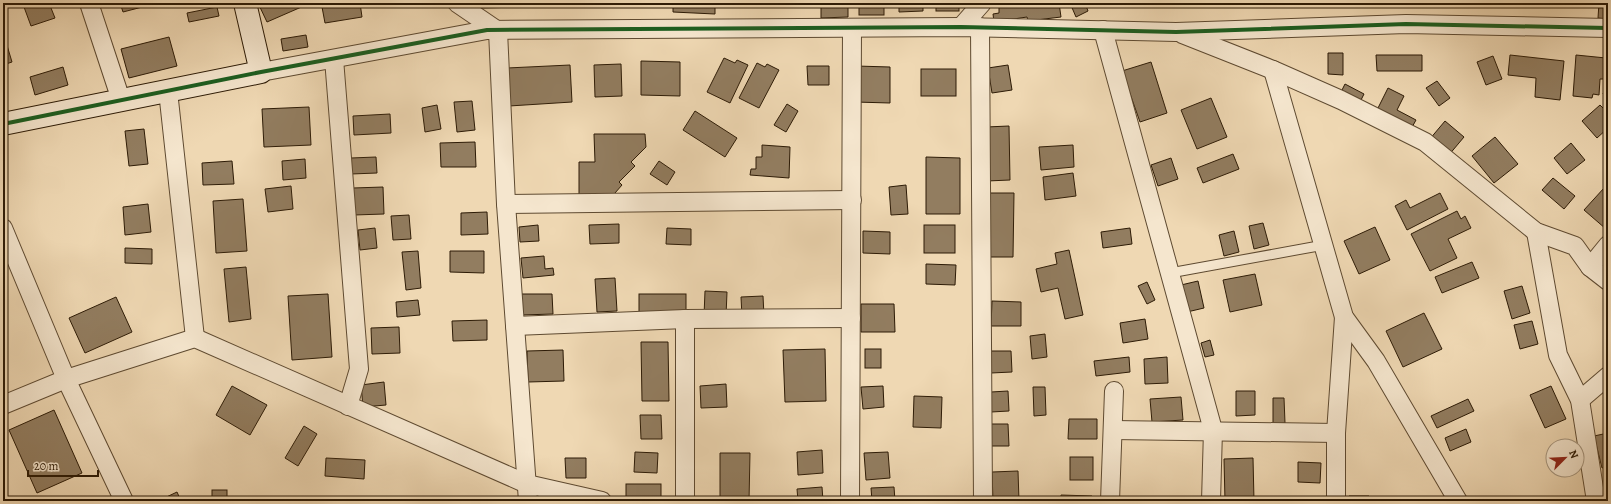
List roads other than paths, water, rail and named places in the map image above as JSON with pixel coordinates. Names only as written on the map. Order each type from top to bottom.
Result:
[{"type":"street","points":[[89,3],[121,100]]},
{"type":"street","points":[[245,3],[261,72]]},
{"type":"street","points":[[457,3],[498,31]]},
{"type":"street","points":[[961,27],[982,3]]},
{"type":"street","points":[[3,124],[261,72],[487,30],[980,27],[1176,32],[1406,24],[1608,28]]},
{"type":"street","points":[[980,27],[983,501]]},
{"type":"street","points":[[850,501],[852,28]]},
{"type":"street","points":[[1103,30],[1213,430],[1211,501]]},
{"type":"street","points":[[498,31],[506,204],[527,493]]},
{"type":"street","points":[[1176,32],[1273,70],[1341,100],[1426,142],[1536,232],[1575,246],[1590,266],[1608,281]]},
{"type":"street","points":[[334,59],[359,370],[348,406]]},
{"type":"street","points":[[1273,70],[1344,317],[1336,433],[1336,501]]},
{"type":"street","points":[[168,91],[195,338]]},
{"type":"street","points":[[506,204],[852,200]]},
{"type":"street","points":[[3,228],[66,379],[124,501]]},
{"type":"street","points":[[1536,232],[1558,354],[1580,400],[1596,501]]},
{"type":"street","points":[[1590,266],[1608,245]]},
{"type":"street","points":[[1344,317],[1376,361],[1458,501]]},
{"type":"street","points":[[515,326],[685,319],[851,318]]},
{"type":"street","points":[[685,319],[685,501]]},
{"type":"street","points":[[3,405],[66,379],[195,338],[348,406],[527,493],[602,501]]},
{"type":"street","points":[[1580,400],[1608,376]]},
{"type":"street","points":[[1110,501],[1114,391]]},
{"type":"street","points":[[1113,430],[1213,430],[1336,433]]},
{"type":"lane","points":[[1170,273],[1324,245]]}]
